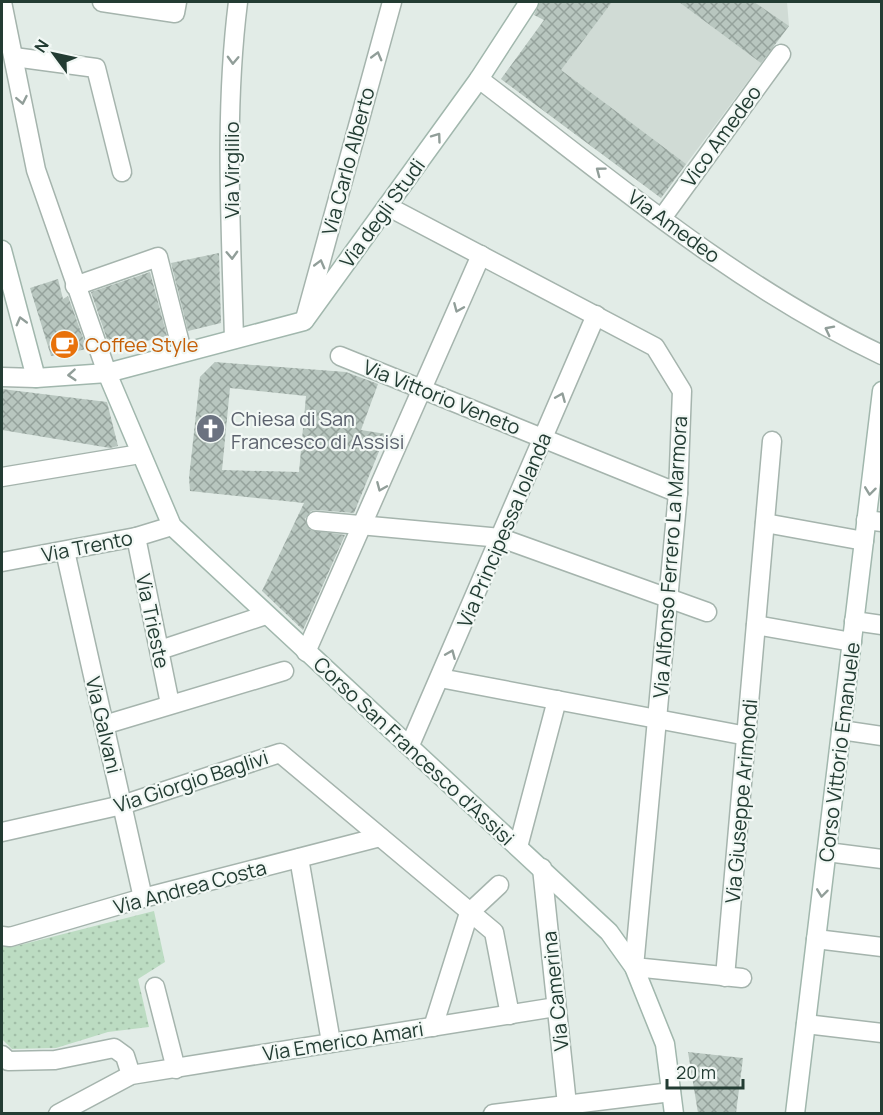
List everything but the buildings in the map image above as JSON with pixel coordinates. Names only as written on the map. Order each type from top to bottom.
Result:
[{"type":"street","name":"Corso San Francesco d'Assisi","points":[[2,2],[36,170],[107,373],[172,526],[609,932],[634,968],[665,1044],[674,1113]]},
{"type":"street","points":[[102,2],[175,12],[177,2]]},
{"type":"street","name":"Via Virglilio","points":[[234,339],[230,180],[238,2]]},
{"type":"street","name":"Via Carlo Alberto","points":[[304,321],[392,2]]},
{"type":"street","name":"Via degli Studi","points":[[304,321],[479,79],[529,2]]},
{"type":"street","name":"Vico Amedeo","points":[[662,218],[781,54]]},
{"type":"street","points":[[14,57],[96,68],[122,172]]},
{"type":"street","name":"Via Amedeo","points":[[479,79],[662,218],[776,300],[827,330],[882,356]]},
{"type":"street","name":"Via Alfonso Ferrero La Marmora","points":[[387,206],[655,347],[682,391],[678,493],[634,968]]},
{"type":"street","points":[[2,250],[36,378]]},
{"type":"street","points":[[306,652],[364,525],[481,255]]},
{"type":"street","points":[[75,286],[158,257],[182,351]]},
{"type":"street","name":"Via Principessa Iolanda","points":[[410,745],[441,678],[596,315]]},
{"type":"street","points":[[2,377],[36,378],[107,373],[182,351],[304,321]]},
{"type":"street","name":"Via Vittorio Veneto","points":[[340,356],[678,493]]},
{"type":"street","name":"Corso Vittorio Emanuele","points":[[795,1113],[864,541],[874,521],[882,391]]},
{"type":"street","name":"Via Giuseppe Arimondi","points":[[634,968],[733,978],[747,736],[772,441]]},
{"type":"street","points":[[2,477],[140,454]]},
{"type":"street","points":[[316,520],[501,538],[706,612]]},
{"type":"street","points":[[765,523],[864,541]]},
{"type":"street","name":"Via Trento","points":[[2,562],[136,537],[172,526]]},
{"type":"street","name":"Via Trieste","points":[[136,537],[170,704]]},
{"type":"street","name":"Via Galvani","points":[[65,551],[143,898]]},
{"type":"street","points":[[160,650],[266,615]]},
{"type":"street","points":[[854,621],[882,625]]},
{"type":"street","points":[[756,625],[852,642]]},
{"type":"street","points":[[104,725],[284,671]]},
{"type":"street","points":[[441,678],[747,736]]},
{"type":"street","points":[[518,847],[557,700]]},
{"type":"street","points":[[841,730],[882,736]]},
{"type":"street","name":"Via Giorgio Baglivi","points":[[2,832],[122,805],[280,753],[494,932],[510,1015]]},
{"type":"street","name":"Via Andrea Costa","points":[[2,936],[10,937],[143,898],[380,837]]},
{"type":"street","points":[[827,852],[882,859]]},
{"type":"street","points":[[299,858],[331,1042]]},
{"type":"street","name":"Via Camerina","points":[[542,868],[568,1109]]},
{"type":"street","points":[[433,1027],[469,913],[499,885]]},
{"type":"street","points":[[816,939],[882,947]]},
{"type":"street","points":[[155,987],[176,1069]]},
{"type":"street","name":"Via Emerico Amari","points":[[58,1113],[131,1075],[556,1007]]},
{"type":"street","points":[[806,1024],[882,1034]]},
{"type":"street","points":[[2,1056],[8,1061],[55,1060],[114,1048],[125,1056],[131,1075]]},
{"type":"street","points":[[493,1113],[568,1109],[671,1092]]},
{"type":"shaded area","points":[[558,2],[787,2],[789,26],[661,198],[501,79]]},
{"type":"green space","points":[[154,911],[165,962],[138,979],[149,1027],[108,1032],[56,1048],[12,1049],[2,1039],[2,946],[12,947]]},
{"type":"place","name":"Coffee Style","points":[[64,344]]},
{"type":"place","name":"Chiesa di San Francesco di Assisi","points":[[210,429]]}]
